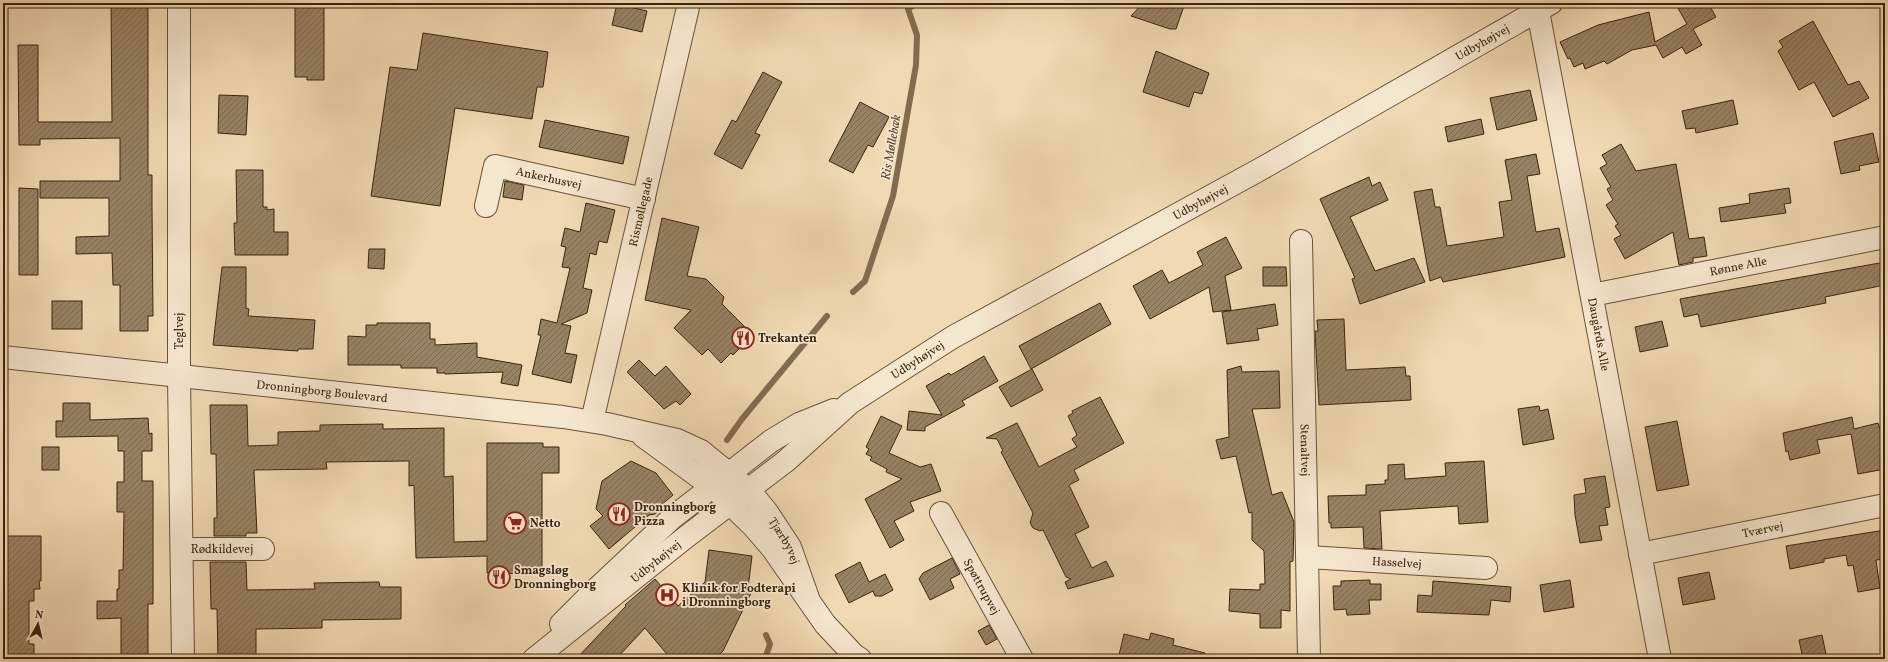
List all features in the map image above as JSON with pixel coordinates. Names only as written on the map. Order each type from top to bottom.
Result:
[{"type":"street","name":"Teglvej","points":[[179,3],[179,377],[182,659]]},
{"type":"street","name":"Rismøllegade","points":[[592,421],[689,3]]},
{"type":"street","name":"Daugårds Alle","points":[[1545,7],[1592,295],[1660,659]]},
{"type":"street","name":"Udbyhøjvej","points":[[533,659],[686,537],[786,461],[850,403],[954,337],[1260,170],[1545,7]]},
{"type":"street","name":"Ankerhusvej","points":[[486,206],[495,166],[644,199]]},
{"type":"street","name":"Rønne Alle","points":[[1592,295],[1885,237]]},
{"type":"street","name":"Stenaltvej","points":[[1301,241],[1309,659]]},
{"type":"street","name":"Dronningborg Boulevard","points":[[3,357],[592,421],[677,440],[701,451],[730,473]]},
{"type":"street","name":"Udbyhøjvej","points":[[533,659],[568,616],[672,518],[772,441],[799,424],[850,403]]},
{"type":"street","name":"Dronningborg Boulevard","points":[[639,432],[713,487]]},
{"type":"street","name":"Tjærbyvej","points":[[730,473],[749,490],[768,512],[785,537],[808,598]]},
{"type":"street","name":"Tjærbyvej","points":[[713,487],[731,503],[772,548],[825,624],[854,656],[860,659]]},
{"type":"street","name":"Tværvej","points":[[1640,554],[1885,505]]},
{"type":"street","name":"Spøttrupvej","points":[[941,513],[1022,659]]},
{"type":"street","name":"Rødkildevej","points":[[182,549],[263,549]]},
{"type":"street","name":"Hasselvej","points":[[1308,557],[1486,568]]},
{"type":"building","points":[[111,3],[148,3],[148,175],[152,175],[153,316],[148,316],[148,331],[120,331],[120,285],[113,285],[112,253],[76,254],[76,237],[109,236],[109,198],[40,198],[40,181],[120,181],[120,138],[40,139],[40,145],[19,145],[18,45],[38,45],[38,122],[112,122]]},
{"type":"building","points":[[295,3],[324,3],[324,80],[307,80],[307,77],[295,77]]},
{"type":"building","points":[[1143,3],[1185,3],[1176,29],[1170,29],[1131,16]]},
{"type":"building","points":[[1675,3],[1708,3],[1716,17],[1693,29],[1702,45],[1686,54],[1682,47],[1663,58],[1656,45],[1632,50],[1607,64],[1604,61],[1585,69],[1583,63],[1574,67],[1570,58],[1568,59],[1560,42],[1598,25],[1649,12],[1655,42],[1687,24]]},
{"type":"building","points":[[617,4],[647,11],[642,32],[612,25]]},
{"type":"building","points":[[1813,21],[1848,85],[1859,81],[1869,98],[1833,117],[1814,82],[1799,90],[1778,51],[1783,47],[1779,41]]},
{"type":"building","points":[[423,33],[548,52],[543,87],[537,87],[532,119],[455,108],[440,206],[371,196],[390,67],[417,70]]},
{"type":"building","points":[[1156,51],[1209,73],[1202,94],[1194,92],[1189,107],[1143,92]]},
{"type":"building","points":[[763,72],[782,82],[755,133],[760,135],[742,169],[714,154],[732,120],[736,122]]},
{"type":"building","points":[[1530,90],[1537,120],[1497,130],[1490,98]]},
{"type":"building","points":[[219,95],[248,96],[246,135],[218,133]]},
{"type":"building","points":[[1733,100],[1738,124],[1696,133],[1695,128],[1686,129],[1682,111]]},
{"type":"building","points":[[860,102],[889,117],[873,147],[868,145],[853,173],[829,161]]},
{"type":"building","points":[[1481,119],[1484,134],[1448,142],[1445,127]]},
{"type":"building","points":[[545,120],[629,137],[623,164],[539,147]]},
{"type":"building","points":[[1873,133],[1879,162],[1859,166],[1860,170],[1841,174],[1834,142]]},
{"type":"building","points":[[1621,144],[1636,171],[1676,164],[1689,239],[1704,237],[1707,256],[1693,258],[1693,262],[1679,265],[1673,232],[1625,259],[1614,239],[1621,235],[1615,226],[1618,224],[1606,205],[1613,200],[1607,189],[1611,187],[1600,168],[1607,164],[1602,155]]},
{"type":"building","points":[[1536,154],[1540,174],[1527,176],[1536,232],[1559,228],[1565,257],[1443,282],[1441,277],[1430,281],[1414,192],[1432,189],[1435,207],[1440,207],[1447,246],[1504,237],[1499,202],[1512,200],[1505,160]]},
{"type":"building","points":[[236,170],[263,170],[263,207],[267,207],[267,210],[274,209],[274,232],[288,232],[288,255],[235,255],[234,223],[237,223]]},
{"type":"building","points":[[1369,177],[1372,186],[1380,182],[1388,200],[1350,217],[1375,271],[1414,258],[1425,282],[1360,304],[1352,279],[1355,278],[1320,199]]},
{"type":"building","points":[[505,181],[524,185],[522,200],[503,197]]},
{"type":"building","points":[[19,188],[38,189],[38,275],[19,275]]},
{"type":"building","points":[[1789,188],[1791,203],[1784,204],[1786,213],[1721,222],[1719,208],[1750,203],[1749,194]]},
{"type":"building","points":[[586,203],[615,210],[607,243],[599,241],[596,255],[590,253],[583,288],[592,290],[587,313],[561,324],[571,326],[565,353],[577,355],[571,383],[532,374],[541,335],[538,335],[541,319],[557,323],[570,268],[562,267],[566,247],[561,246],[565,228],[580,232]]},
{"type":"building","points":[[662,218],[699,227],[687,276],[706,279],[724,297],[722,304],[753,335],[733,355],[731,353],[721,363],[708,349],[702,355],[674,328],[691,310],[645,300]]},
{"type":"building","points":[[1226,237],[1242,268],[1225,276],[1231,310],[1213,312],[1209,287],[1150,319],[1133,286],[1162,270],[1169,283],[1203,265],[1197,252]]},
{"type":"building","points":[[369,249],[385,249],[384,269],[368,268]]},
{"type":"building","points":[[1885,262],[1885,285],[1825,297],[1826,303],[1701,327],[1698,314],[1684,317],[1680,299]]},
{"type":"building","points":[[222,267],[246,267],[246,308],[249,309],[248,316],[315,320],[313,349],[298,349],[298,351],[213,345]]},
{"type":"building","points":[[1263,267],[1286,267],[1287,286],[1263,286]]},
{"type":"building","points":[[52,301],[82,301],[82,329],[52,329]]},
{"type":"building","points":[[1100,303],[1111,324],[1031,369],[1019,346]]},
{"type":"building","points":[[1275,304],[1278,325],[1257,329],[1259,340],[1227,344],[1222,312]]},
{"type":"building","points":[[1344,319],[1346,370],[1405,367],[1406,376],[1410,376],[1411,400],[1319,405],[1315,331],[1318,331],[1317,320]]},
{"type":"building","points":[[1662,321],[1668,346],[1640,352],[1635,327]]},
{"type":"building","points":[[377,323],[430,323],[430,339],[435,339],[435,345],[477,343],[477,357],[522,365],[518,386],[501,383],[503,372],[445,374],[437,373],[437,368],[401,368],[401,365],[348,365],[348,336],[366,337],[366,325],[377,325]]},
{"type":"building","points":[[984,356],[998,381],[962,401],[965,405],[925,427],[925,431],[907,430],[909,411],[942,415],[926,386],[949,373],[951,375]]},
{"type":"building","points":[[639,360],[655,376],[666,366],[691,394],[680,405],[676,401],[664,409],[627,372]]},
{"type":"building","points":[[1241,366],[1242,372],[1279,371],[1280,408],[1252,409],[1272,495],[1282,492],[1294,522],[1293,561],[1290,562],[1290,611],[1281,610],[1281,628],[1260,628],[1260,614],[1229,611],[1230,589],[1260,590],[1260,584],[1265,584],[1264,551],[1252,540],[1252,512],[1249,513],[1236,456],[1221,459],[1216,440],[1229,437],[1227,370]]},
{"type":"building","points":[[1032,369],[1043,390],[1011,407],[999,387]]},
{"type":"building","points":[[1100,397],[1124,443],[1074,470],[1079,480],[1069,485],[1089,527],[1075,534],[1092,568],[1106,561],[1114,576],[1068,589],[1065,582],[1071,579],[1066,577],[1043,530],[1040,531],[1033,528],[1030,523],[1033,513],[1001,452],[1003,451],[997,439],[986,438],[1017,423],[1039,467],[1077,447],[1072,439],[1077,435],[1068,416],[1073,413],[1072,411]]},
{"type":"building","points":[[63,403],[90,403],[90,420],[148,418],[149,434],[152,433],[152,451],[142,451],[142,481],[153,481],[153,604],[148,604],[148,659],[121,659],[121,618],[97,619],[97,601],[117,601],[117,589],[119,589],[119,570],[123,570],[124,512],[117,512],[117,482],[124,482],[124,451],[118,451],[118,436],[56,437],[56,421],[63,421]]},
{"type":"building","points":[[210,405],[247,405],[248,446],[278,445],[278,432],[320,431],[320,425],[383,424],[383,429],[444,428],[444,477],[453,476],[454,542],[487,541],[487,443],[543,443],[543,447],[559,447],[559,473],[542,473],[542,574],[487,573],[487,556],[416,558],[414,485],[409,486],[409,461],[326,462],[327,469],[254,470],[257,533],[246,533],[246,536],[214,536],[214,518],[217,518],[216,454],[211,454]]},
{"type":"building","points":[[1539,406],[1540,411],[1548,409],[1554,439],[1523,445],[1518,409]]},
{"type":"building","points":[[881,416],[902,426],[889,453],[920,467],[931,464],[941,491],[910,502],[914,511],[894,521],[904,540],[890,548],[865,499],[902,479],[886,472],[887,469],[870,460],[872,457],[866,454],[869,449],[866,447]]},
{"type":"building","points":[[1852,417],[1854,429],[1878,423],[1880,429],[1885,428],[1885,469],[1858,474],[1851,434],[1817,440],[1820,453],[1790,460],[1788,451],[1786,452],[1783,433]]},
{"type":"building","points":[[1677,421],[1689,485],[1657,491],[1645,427]]},
{"type":"building","points":[[42,447],[59,447],[59,470],[42,470]]},
{"type":"building","points":[[631,461],[656,473],[673,495],[661,505],[660,510],[655,514],[649,515],[609,549],[590,526],[603,516],[596,509],[602,481]]},
{"type":"building","points":[[1484,461],[1488,522],[1459,524],[1458,506],[1380,511],[1382,549],[1364,548],[1363,527],[1331,528],[1331,523],[1329,523],[1328,496],[1366,495],[1366,485],[1385,484],[1385,480],[1388,480],[1388,465],[1404,464],[1405,479],[1446,476],[1445,463]]},
{"type":"building","points":[[1605,476],[1610,507],[1605,508],[1608,525],[1599,526],[1602,540],[1580,543],[1575,515],[1574,495],[1586,493],[1584,479]]},
{"type":"building","points":[[1885,530],[1885,559],[1876,560],[1880,588],[1858,592],[1853,565],[1848,566],[1846,555],[1824,559],[1824,562],[1790,569],[1786,546]]},
{"type":"building","points":[[4,536],[41,536],[40,589],[34,589],[34,601],[29,601],[29,644],[34,644],[34,659],[3,659]]},
{"type":"building","points":[[709,550],[752,556],[748,588],[751,593],[723,651],[714,659],[671,659],[645,628],[616,659],[576,659],[626,606],[625,605],[655,579],[678,606],[705,582]]},
{"type":"building","points":[[952,558],[960,574],[950,579],[954,588],[930,600],[919,579],[923,573]]},
{"type":"building","points":[[210,562],[246,562],[247,590],[315,589],[314,583],[379,582],[380,587],[401,587],[401,619],[322,620],[322,628],[256,629],[256,657],[218,658],[217,609],[211,609]]},
{"type":"building","points":[[860,562],[869,582],[885,574],[893,590],[882,596],[875,596],[873,591],[849,603],[835,575]]},
{"type":"building","points":[[1709,572],[1715,599],[1683,605],[1678,578]]},
{"type":"building","points":[[1370,580],[1370,584],[1381,584],[1381,600],[1369,600],[1370,614],[1347,615],[1346,609],[1334,610],[1333,586],[1341,586],[1341,581]]},
{"type":"building","points":[[1570,580],[1574,607],[1544,612],[1540,585]]},
{"type":"building","points":[[1433,581],[1511,587],[1510,602],[1491,600],[1489,615],[1417,612],[1418,595],[1432,596]]},
{"type":"building","points":[[989,625],[997,639],[986,645],[978,631]]},
{"type":"building","points":[[1151,633],[1174,639],[1173,645],[1205,653],[1204,659],[1118,659],[1124,634],[1149,640]]},
{"type":"building","points":[[1822,635],[1827,659],[1803,659],[1799,640]]},
{"type":"waterway","name":"Ris Møllebæk","points":[[853,292],[865,281],[893,196],[916,65],[917,35],[908,9],[917,3]]},
{"type":"waterway","name":"Ris Møllebæk","points":[[727,440],[742,419],[827,316]]},
{"type":"waterway","name":"Ris Møllebæk","points":[[765,659],[770,644],[766,635]]},
{"type":"place","name":"Trekanten","points":[[743,338]]},
{"type":"place","name":"Dronningborg Pizza","points":[[619,514]]},
{"type":"place","name":"Netto","points":[[515,523]]},
{"type":"place","name":"Smagsløg Dronningborg","points":[[499,577]]},
{"type":"place","name":"Klinik for Fodterapi i Dronningborg","points":[[667,595]]}]
